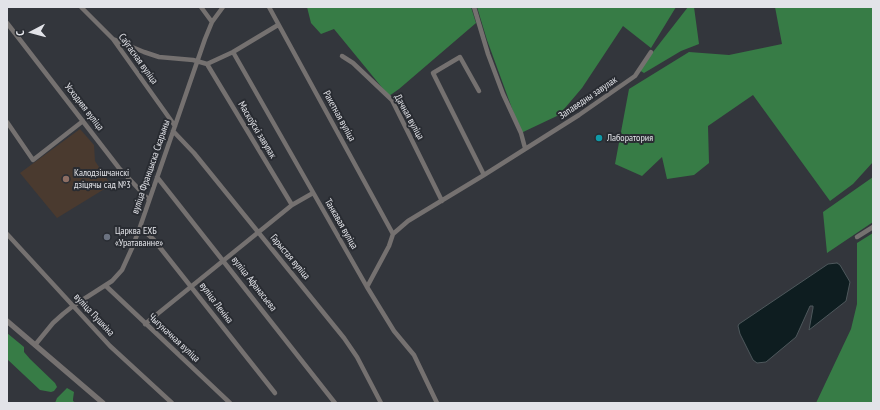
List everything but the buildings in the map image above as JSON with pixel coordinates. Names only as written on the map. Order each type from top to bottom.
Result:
[{"type":"street","name":"Саўгасная вуліца","points":[[81,7],[113,39],[175,126]]},
{"type":"street","points":[[200,7],[212,22]]},
{"type":"street","name":"вуліца Францыска Скарыны","points":[[34,345],[53,323],[73,306],[112,282],[122,270],[140,227],[197,61],[212,22],[224,7]]},
{"type":"street","name":"Ракетная вуліца","points":[[269,7],[393,234]]},
{"type":"street","points":[[367,287],[389,246],[393,234],[408,221],[484,175],[525,148],[521,133],[503,94],[488,54],[474,7]]},
{"type":"street","name":"Усходняя вуліца","points":[[7,23],[119,168],[149,200]]},
{"type":"street","points":[[113,39],[144,52],[159,56],[197,61],[207,64],[233,52],[278,25]]},
{"type":"street","name":"Танкавая вуліца","points":[[233,52],[367,287],[394,331],[414,355],[437,403]]},
{"type":"street","name":"Запаведны завулак","points":[[525,148],[579,115],[635,76],[651,52]]},
{"type":"street","name":"Дачная вуліца","points":[[342,56],[353,64],[392,100],[442,201]]},
{"type":"street","points":[[479,91],[460,57],[433,73],[484,175]]},
{"type":"street","name":"Маскоўскі завулак","points":[[207,64],[292,205]]},
{"type":"street","points":[[7,122],[33,160],[83,121]]},
{"type":"street","name":"Гарыстая вуліца","points":[[173,131],[194,153],[239,207],[357,356],[381,403]]},
{"type":"street","name":"вуліца Афанасьева","points":[[158,177],[336,403]]},
{"type":"street","points":[[146,324],[292,205],[313,193]]},
{"type":"street","name":"вуліца Леніна","points":[[140,227],[154,240],[275,393]]},
{"type":"street","points":[[857,237],[873,227]]},
{"type":"street","name":"вуліца Пушкіна","points":[[7,234],[115,350],[172,403]]},
{"type":"street","name":"Чыгуначная вуліца","points":[[106,286],[230,403]]},
{"type":"street","points":[[7,321],[103,403]]},
{"type":"shaded area","name":"Калодзішчанскі дзіцячы сад №3","points":[[80,129],[94,145],[95,161],[111,185],[57,218],[20,173]]},
{"type":"shaded area","points":[[837,263],[840,265],[850,282],[846,301],[809,330],[813,308],[813,306],[810,306],[796,337],[766,362],[757,363],[753,360],[740,334],[739,324],[828,264]]},
{"type":"green space","points":[[307,7],[471,7],[476,23],[389,96],[334,29],[321,34],[311,23]]},
{"type":"green space","points":[[477,7],[676,7],[651,48],[623,26],[582,88],[559,115],[521,133],[487,40]]},
{"type":"green space","points":[[688,7],[694,7],[699,44],[681,51],[644,73],[639,70]]},
{"type":"green space","points":[[775,7],[873,7],[873,162],[853,184],[830,201],[753,95],[708,126],[709,163],[694,175],[667,179],[662,157],[642,176],[615,164],[629,89],[689,52],[729,55],[782,44]]},
{"type":"green space","points":[[873,177],[873,222],[827,253],[823,212]]},
{"type":"green space","points":[[873,233],[873,403],[816,403],[851,329],[857,304],[857,243]]},
{"type":"green space","points":[[7,333],[24,347],[24,352],[30,359],[55,383],[57,387],[54,391],[51,392],[40,390],[7,359]]},
{"type":"green space","points":[[67,388],[74,392],[73,401],[76,403],[55,403],[57,398]]},
{"type":"place","name":"Лаборатория","points":[[599,138]]},
{"type":"place","name":"Калодзішчанскі дзіцячы сад №3","points":[[66,179]]},
{"type":"place","name":"Царква ЕХБ «Уратаванне»","points":[[107,237]]}]
